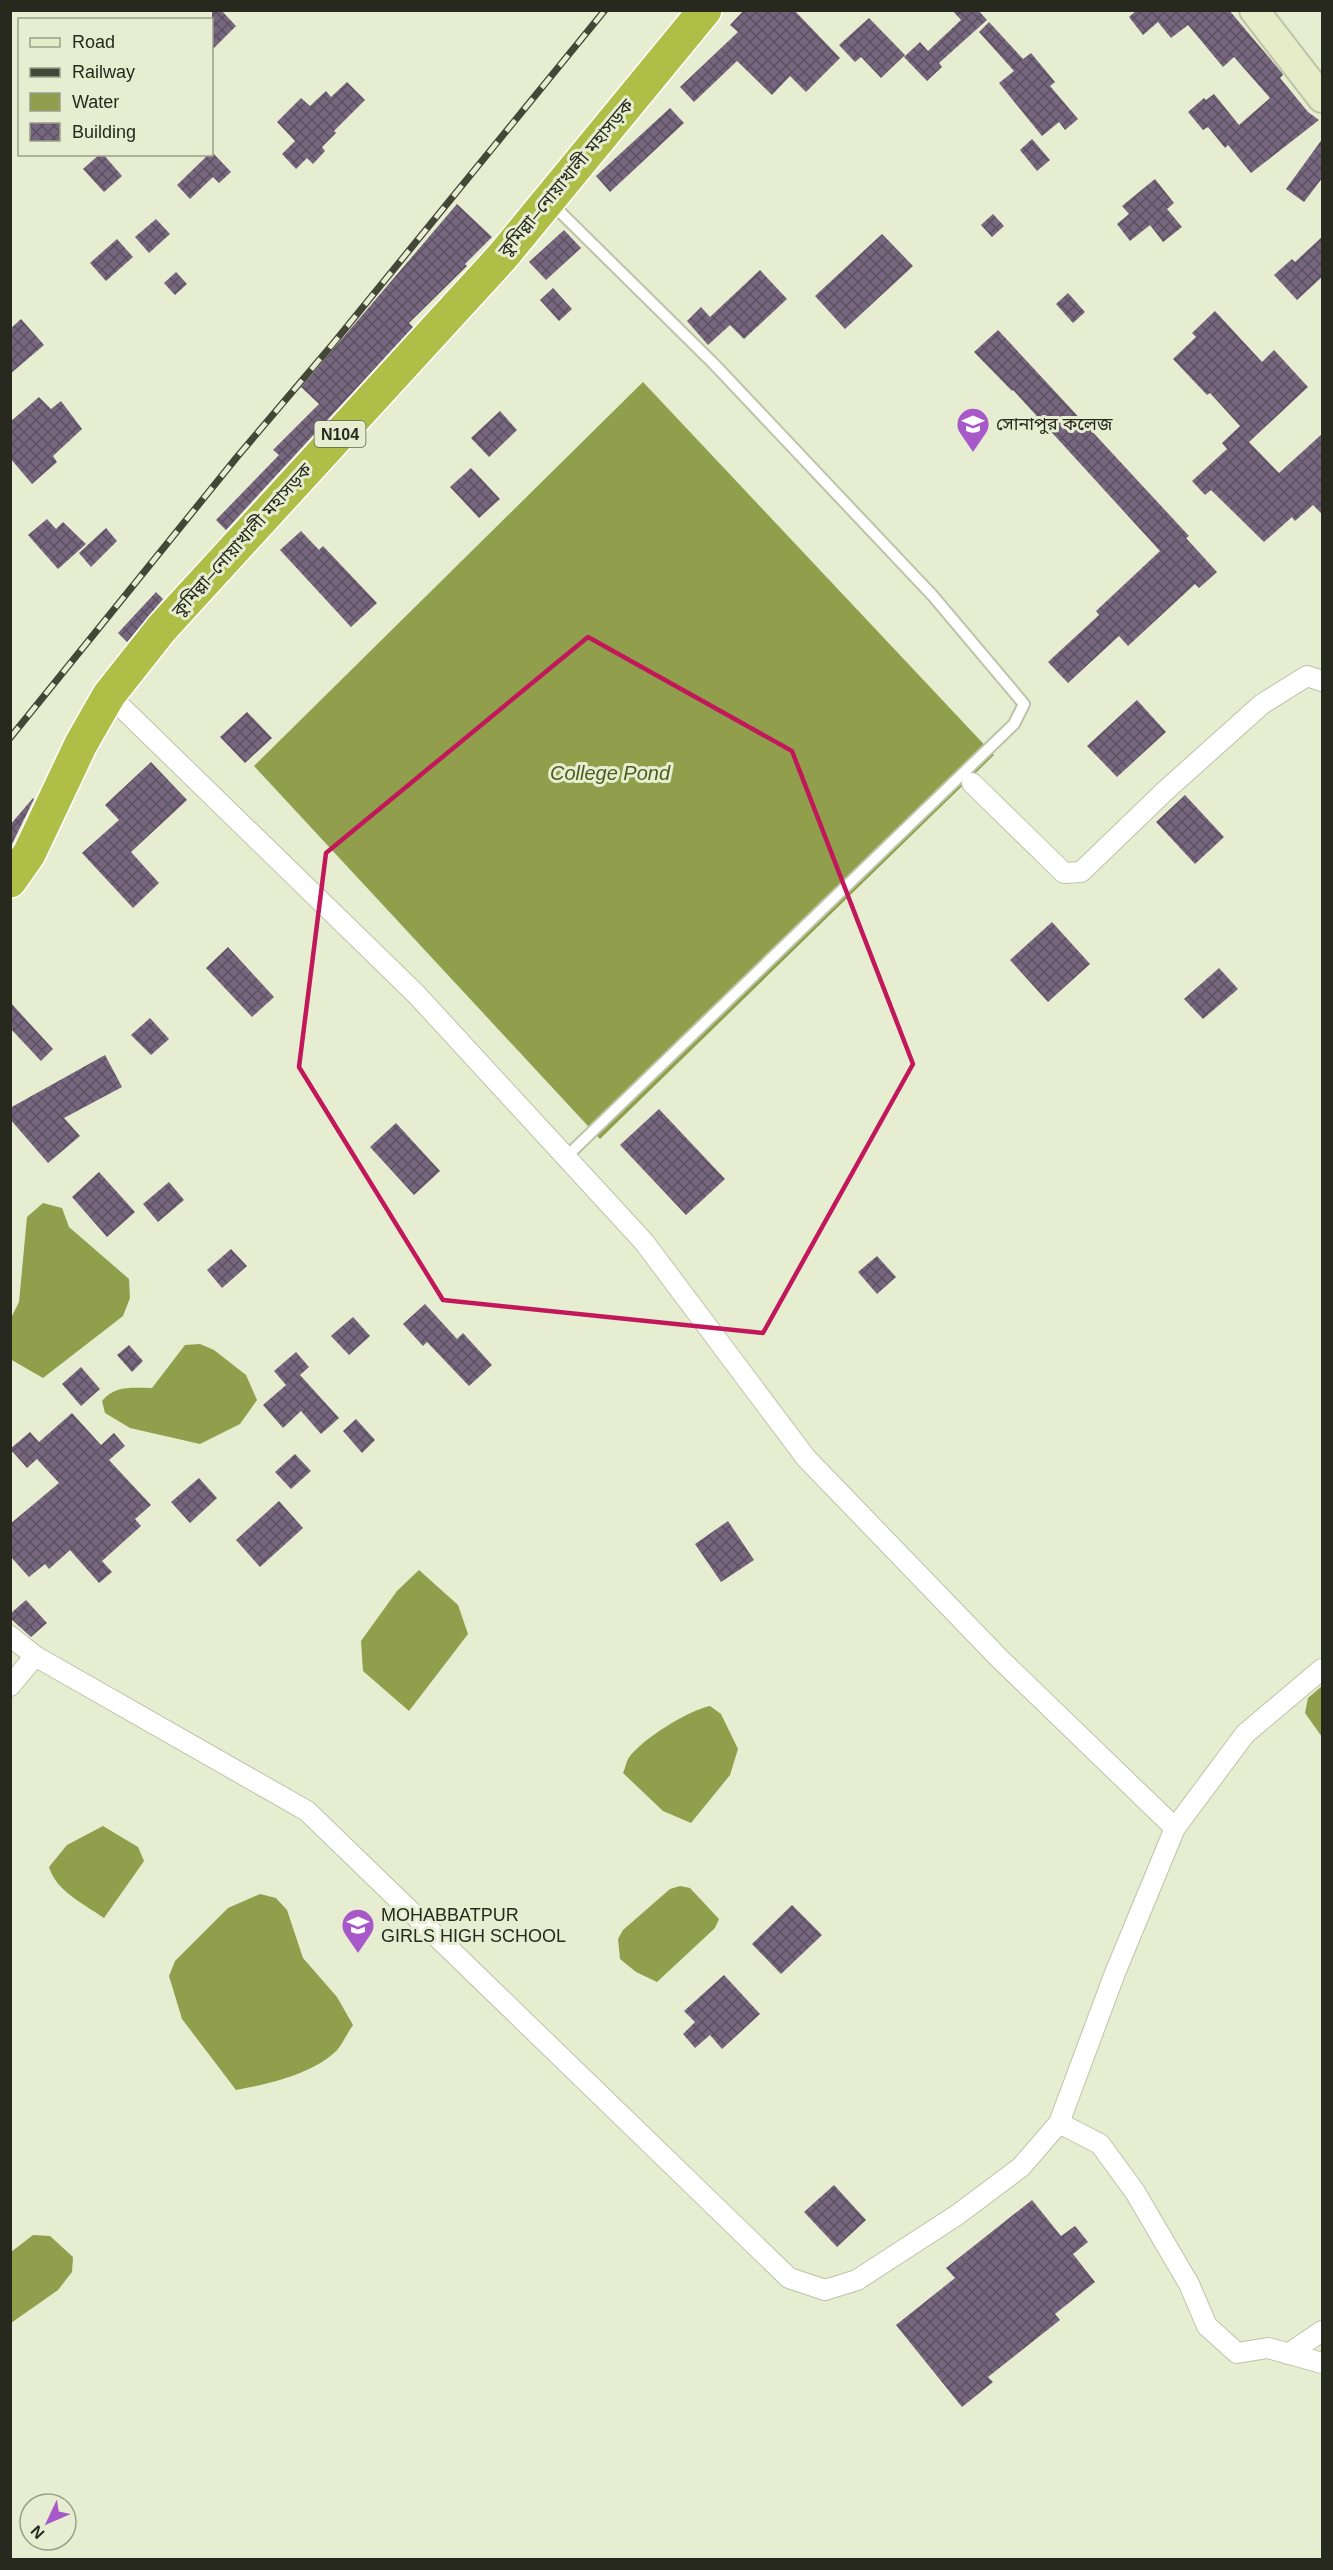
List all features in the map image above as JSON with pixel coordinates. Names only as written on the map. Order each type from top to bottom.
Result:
[{"type":"highway","name":"কুমিল্লা–নোয়াখালী মহাসড়ক","points":[[10,881],[29,854],[81,744],[109,695],[162,628],[502,257],[705,10]]},
{"type":"main road","points":[[1254,10],[1323,98]]},
{"type":"street","points":[[972,783],[1064,873],[1081,872],[1165,791],[1262,704],[1307,676],[1323,681]]},
{"type":"street","points":[[109,695],[416,994],[644,1242],[806,1458],[999,1658],[1175,1828]]},
{"type":"street","points":[[10,1636],[35,1656],[307,1811],[789,2278],[825,2290],[857,2280],[957,2215],[1021,2167],[1059,2123],[1115,1973],[1175,1828],[1245,1734],[1323,1670]]},
{"type":"street","points":[[10,1686],[35,1656]]},
{"type":"street","points":[[1059,2123],[1100,2144],[1135,2192],[1189,2284],[1207,2326],[1237,2354],[1269,2348],[1323,2363]]},
{"type":"street","points":[[1288,2354],[1323,2331]]},
{"type":"lane","points":[[548,200],[713,363],[933,596],[1024,705],[1014,724],[566,1157]]},
{"type":"highlighted area","points":[[588,637],[792,751],[913,1064],[763,1333],[443,1300],[299,1067],[326,853]]},
{"type":"water","name":"College Pond","points":[[643,382],[994,755],[600,1139],[254,766]]},
{"type":"water","points":[[43,1203],[62,1208],[69,1227],[129,1279],[130,1298],[123,1316],[43,1378],[10,1359],[11,1318],[19,1302],[27,1217]]},
{"type":"water","points":[[200,1344],[214,1350],[246,1375],[257,1400],[240,1424],[200,1444],[130,1428],[105,1413],[102,1401],[112,1392],[124,1388],[152,1388],[185,1345]]},
{"type":"water","points":[[419,1570],[458,1605],[468,1634],[409,1711],[363,1671],[361,1641],[397,1591]]},
{"type":"water","points":[[1322,1686],[1322,1737],[1305,1713],[1308,1698]]},
{"type":"water","points":[[710,1706],[721,1714],[738,1749],[730,1775],[691,1823],[663,1811],[623,1773],[628,1759],[643,1743],[690,1713]]},
{"type":"water","points":[[103,1826],[138,1847],[144,1861],[104,1918],[64,1890],[49,1867],[67,1845]]},
{"type":"water","points":[[680,1886],[690,1888],[719,1919],[715,1928],[657,1982],[636,1972],[620,1959],[618,1939],[623,1930],[670,1889]]},
{"type":"water","points":[[260,1894],[276,1898],[287,1910],[303,1958],[337,1997],[353,2025],[338,2049],[313,2067],[275,2081],[236,2090],[182,2019],[169,1976],[175,1961],[228,1908]]},
{"type":"water","points":[[33,2235],[50,2236],[73,2257],[72,2272],[58,2290],[11,2323],[11,2252]]},
{"type":"building","points":[[212,10],[221,10],[236,26],[213,49],[213,18]]},
{"type":"building","points":[[744,10],[794,10],[840,58],[806,92],[790,76],[772,95],[737,61],[694,102],[680,87],[738,32],[730,25]]},
{"type":"building","points":[[952,10],[978,10],[987,20],[939,63],[942,67],[927,81],[904,57],[920,42],[928,51],[961,20]]},
{"type":"building","points":[[1137,10],[1229,10],[1282,73],[1280,78],[1308,112],[1319,120],[1251,173],[1228,145],[1225,148],[1208,127],[1203,130],[1188,112],[1204,98],[1206,100],[1214,94],[1239,125],[1270,98],[1234,57],[1223,67],[1188,25],[1171,38],[1158,22],[1143,35],[1129,17]]},
{"type":"building","points":[[869,18],[905,55],[881,78],[861,57],[855,62],[839,45]]},
{"type":"building","points":[[989,22],[1023,59],[1031,53],[1055,82],[1050,86],[1078,119],[1065,130],[1059,122],[1042,136],[999,83],[1014,71],[979,32]]},
{"type":"building","points":[[347,82],[365,100],[334,131],[336,133],[322,147],[325,151],[313,164],[307,158],[296,169],[282,154],[295,141],[277,122],[301,98],[310,106],[326,91],[331,97]]},
{"type":"building","points":[[670,108],[684,123],[610,192],[596,176]]},
{"type":"building","points":[[1323,138],[1323,177],[1304,202],[1286,189]]},
{"type":"building","points":[[1032,139],[1050,160],[1037,171],[1020,150]]},
{"type":"building","points":[[213,153],[231,172],[219,183],[213,177],[190,199],[177,185],[207,156],[213,156]]},
{"type":"building","points":[[98,156],[105,156],[122,176],[104,192],[83,169]]},
{"type":"building","points":[[1155,179],[1174,203],[1167,209],[1182,227],[1163,242],[1150,225],[1130,241],[1117,224],[1129,214],[1122,206]]},
{"type":"building","points":[[457,204],[492,237],[465,264],[467,266],[409,323],[413,327],[226,530],[216,520],[279,455],[273,450],[319,404],[301,387]]},
{"type":"building","points":[[993,214],[1004,226],[992,237],[981,225]]},
{"type":"building","points":[[156,219],[170,234],[149,253],[135,237]]},
{"type":"building","points":[[564,230],[581,248],[546,280],[529,262]]},
{"type":"building","points":[[882,234],[913,266],[845,329],[815,296]]},
{"type":"building","points":[[1323,236],[1323,276],[1297,300],[1274,275],[1292,259],[1295,262]]},
{"type":"building","points":[[117,239],[133,257],[106,281],[90,263]]},
{"type":"building","points":[[760,270],[787,299],[744,339],[730,325],[708,345],[687,321],[701,307],[710,317]]},
{"type":"building","points":[[176,272],[187,284],[175,295],[164,283]]},
{"type":"building","points":[[553,288],[572,309],[559,321],[540,300]]},
{"type":"building","points":[[1068,293],[1085,312],[1073,323],[1056,304]]},
{"type":"building","points":[[1215,311],[1262,362],[1274,350],[1308,387],[1249,442],[1279,473],[1323,433],[1323,515],[1313,505],[1295,521],[1292,517],[1264,542],[1211,490],[1205,495],[1192,481],[1227,449],[1222,443],[1240,426],[1210,393],[1207,395],[1173,359],[1196,337],[1192,333]]},
{"type":"building","points":[[21,319],[44,345],[10,374],[10,329]]},
{"type":"building","points":[[998,330],[1189,536],[1186,538],[1217,572],[1199,588],[1195,584],[1128,646],[1119,636],[1068,683],[1048,662],[1099,615],[1096,611],[1160,551],[1013,390],[974,352]]},
{"type":"building","points":[[39,397],[51,409],[61,401],[82,429],[53,456],[57,462],[32,484],[10,458],[10,422]]},
{"type":"building","points":[[500,411],[517,430],[489,457],[471,438]]},
{"type":"building","points":[[471,468],[500,499],[479,518],[450,487]]},
{"type":"building","points":[[47,519],[56,529],[63,522],[86,544],[58,569],[28,535]]},
{"type":"building","points":[[106,528],[117,541],[91,567],[79,553]]},
{"type":"building","points":[[301,531],[319,550],[323,546],[377,603],[351,627],[280,550]]},
{"type":"building","points":[[156,592],[163,599],[127,642],[118,633]]},
{"type":"building","points":[[1137,700],[1166,732],[1117,777],[1087,746]]},
{"type":"building","points":[[247,712],[272,738],[245,763],[220,737]]},
{"type":"building","points":[[151,762],[187,800],[131,852],[159,883],[133,908],[82,853],[119,820],[105,805]]},
{"type":"building","points":[[1185,795],[1224,837],[1195,864],[1156,822]]},
{"type":"building","points":[[34,799],[10,848],[10,825]]},
{"type":"building","points":[[1052,922],[1090,964],[1048,1002],[1010,960]]},
{"type":"building","points":[[228,947],[274,997],[252,1017],[206,968]]},
{"type":"building","points":[[1219,968],[1238,989],[1203,1019],[1184,999]]},
{"type":"building","points":[[10,1002],[53,1049],[41,1061],[10,1028]]},
{"type":"building","points":[[150,1018],[169,1039],[151,1055],[131,1035]]},
{"type":"building","points":[[105,1055],[122,1087],[64,1118],[80,1136],[48,1163],[10,1119],[10,1108]]},
{"type":"building","points":[[659,1109],[725,1179],[686,1215],[620,1145]]},
{"type":"building","points":[[396,1123],[440,1171],[414,1195],[370,1147]]},
{"type":"building","points":[[99,1172],[135,1212],[107,1237],[72,1197]]},
{"type":"building","points":[[169,1182],[184,1200],[158,1222],[143,1204]]},
{"type":"building","points":[[231,1249],[247,1266],[222,1288],[207,1270]]},
{"type":"building","points":[[877,1256],[896,1277],[877,1294],[858,1272]]},
{"type":"building","points":[[425,1304],[457,1339],[463,1333],[492,1365],[469,1386],[427,1342],[423,1346],[403,1324]]},
{"type":"building","points":[[353,1317],[370,1336],[349,1355],[331,1336]]},
{"type":"building","points":[[129,1345],[143,1361],[132,1372],[117,1355]]},
{"type":"building","points":[[296,1352],[309,1367],[300,1375],[339,1418],[321,1434],[301,1411],[283,1428],[263,1405],[286,1385],[274,1371]]},
{"type":"building","points":[[81,1367],[100,1389],[81,1406],[62,1384]]},
{"type":"building","points":[[72,1413],[101,1445],[114,1433],[125,1446],[109,1460],[151,1505],[135,1519],[141,1526],[102,1561],[112,1572],[99,1583],[70,1550],[49,1569],[45,1564],[29,1577],[10,1556],[10,1524],[59,1483],[37,1459],[27,1468],[10,1449],[30,1432],[39,1442]]},
{"type":"building","points":[[356,1419],[375,1440],[362,1453],[343,1431]]},
{"type":"building","points":[[295,1454],[311,1471],[291,1489],[275,1472]]},
{"type":"building","points":[[199,1478],[217,1498],[190,1523],[171,1502]]},
{"type":"building","points":[[279,1501],[303,1528],[260,1567],[236,1540]]},
{"type":"building","points":[[728,1521],[754,1560],[721,1582],[695,1544]]},
{"type":"building","points":[[26,1600],[47,1623],[31,1637],[10,1618],[10,1614]]},
{"type":"building","points":[[792,1905],[822,1935],[781,1974],[752,1944]]},
{"type":"building","points":[[724,1975],[760,2014],[722,2049],[710,2035],[695,2048],[683,2034],[695,2022],[684,2011]]},
{"type":"building","points":[[834,2185],[866,2220],[837,2247],[804,2212]]},
{"type":"building","points":[[1032,2200],[1061,2236],[1075,2226],[1088,2242],[1073,2254],[1095,2282],[1055,2314],[1060,2320],[988,2377],[993,2382],[962,2407],[896,2325],[955,2278],[946,2268]]},
{"type":"railway","points":[[10,738],[237,457],[332,345],[605,10]]},
{"type":"place","name":"সোনাপুর কলেজ","points":[[973,453]]},
{"type":"place","name":"MOHABBATPUR GIRLS HIGH SCHOOL","points":[[358,1954]]}]
